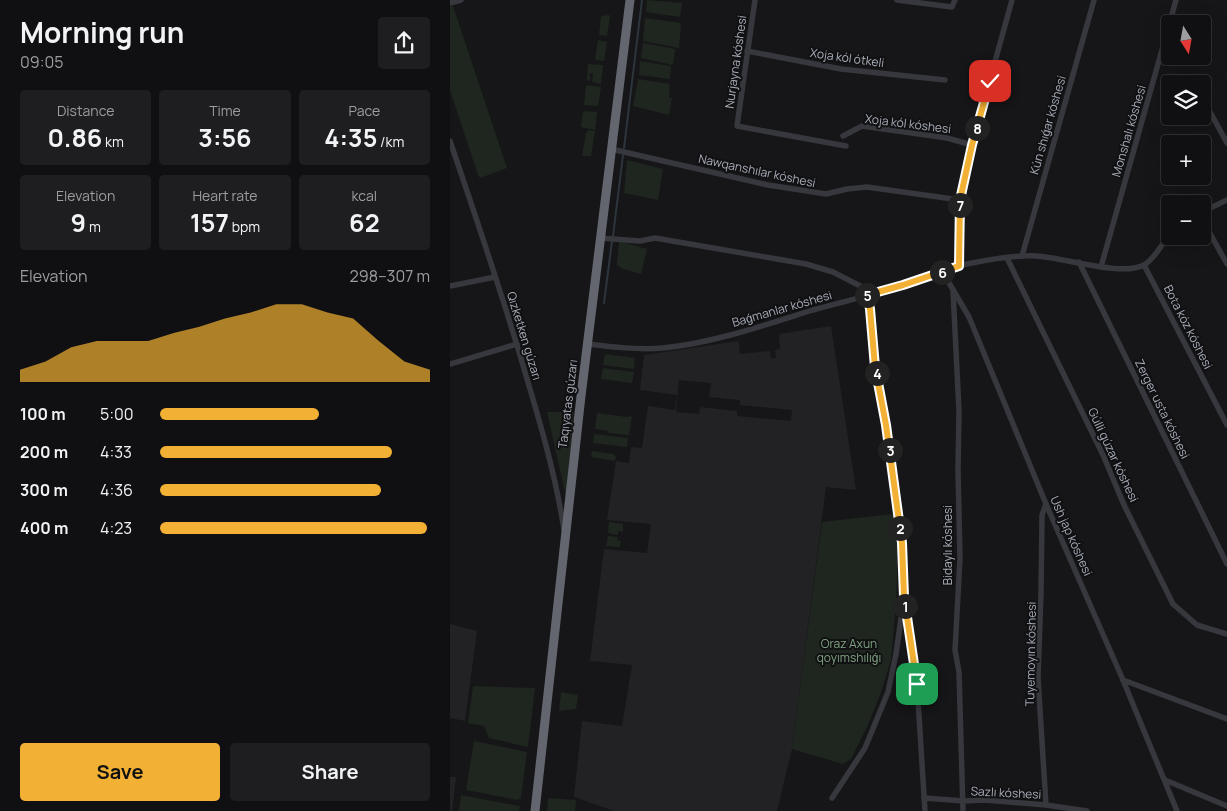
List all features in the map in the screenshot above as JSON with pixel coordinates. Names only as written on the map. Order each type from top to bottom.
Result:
[{"type":"highway","name":"Taqıyatas gúzarı","points":[[535,811],[587,344],[630,0]]},
{"type":"street","points":[[450,3],[461,0]]},
{"type":"street","name":"Nurjayna kóshesi","points":[[755,0],[737,126],[846,146]]},
{"type":"street","points":[[897,0],[952,7],[954,0]]},
{"type":"street","points":[[959,266],[960,200],[972,145],[1012,0]]},
{"type":"street","name":"Kún shıǵar kóshesi","points":[[1022,256],[1094,0]]},
{"type":"street","name":"Monshalı kóshesi","points":[[1101,267],[1176,0]]},
{"type":"street","name":"Xoja kól ótkeli","points":[[747,51],[841,68],[945,80]]},
{"type":"street","points":[[1211,114],[1227,143]]},
{"type":"street","name":"Xoja kól kóshesi","points":[[843,136],[862,126],[947,138],[972,145]]},
{"type":"street","name":"Qızketken gúzarı","points":[[450,141],[517,344],[548,450],[565,540]]},
{"type":"street","name":"Nawqanshılar kóshesi","points":[[611,149],[768,185],[826,194],[847,189],[867,188],[960,200]]},
{"type":"street","points":[[1211,208],[1227,200]]},
{"type":"street","points":[[1211,235],[1227,264]]},
{"type":"street","points":[[600,238],[640,241],[655,238],[806,264],[833,272],[866,289],[870,309],[875,367],[886,425],[902,543],[904,597],[917,684],[925,811]]},
{"type":"street","points":[[1144,265],[1162,245]]},
{"type":"street","name":"Baǵmanlar kóshesi","points":[[587,344],[648,348],[677,345],[744,331],[903,285],[959,266],[1007,258],[1022,256],[1048,257],[1101,267],[1132,269],[1144,265]]},
{"type":"street","name":"Gúlli gúzar kóshesi","points":[[1007,258],[1173,604],[1197,624],[1227,634]]},
{"type":"street","name":"Zerger usta kóshesi","points":[[1079,262],[1227,564]]},
{"type":"street","name":"Bota kóz kóshesi","points":[[1144,265],[1227,425]]},
{"type":"street","name":"Ush jap kóshesi","points":[[942,271],[969,317],[1046,504],[1123,680],[1177,811]]},
{"type":"street","points":[[450,286],[495,277]]},
{"type":"street","name":"Bidaylı kóshesi","points":[[952,288],[959,411],[960,558],[955,650],[959,672],[963,811]]},
{"type":"street","points":[[450,364],[517,344]]},
{"type":"street","name":"Tuyemoyın kóshesi","points":[[1046,504],[1042,515],[1038,678],[1046,805]]},
{"type":"street","points":[[832,798],[865,748],[888,692],[896,654],[904,597]]},
{"type":"street","points":[[1123,680],[1227,719]]},
{"type":"street","points":[[1165,780],[1227,806]]},
{"type":"street","name":"Sazlı kóshesi","points":[[924,798],[964,801],[984,800],[1046,805],[1087,811]]},
{"type":"shaded area","points":[[831,326],[856,490],[826,487],[792,749],[777,811],[614,811],[574,797],[582,721],[622,726],[632,665],[590,661],[604,549],[647,553],[651,524],[607,520],[616,461],[629,463],[631,447],[642,448],[648,406],[675,410],[677,395],[640,390],[644,355],[739,341],[740,354],[770,351],[771,358],[776,358],[775,350],[780,349],[779,334]],"holes":[[[679,380],[711,383],[709,397],[740,400],[740,405],[792,410],[791,421],[737,416],[737,411],[700,407],[699,414],[676,412]]]},
{"type":"shaded area","points":[[450,624],[477,631],[465,721],[450,718]]},
{"type":"shaded area","points":[[450,777],[456,777],[452,811],[450,811]]},
{"type":"green space","points":[[647,0],[682,3],[680,17],[646,12]]},
{"type":"green space","points":[[453,6],[507,168],[480,178],[450,90],[450,7]]},
{"type":"green space","points":[[609,15],[607,36],[599,35],[601,16]]},
{"type":"green space","points":[[645,18],[681,23],[679,48],[643,41]]},
{"type":"green space","points":[[598,40],[607,42],[604,61],[595,60]]},
{"type":"green space","points":[[643,43],[675,49],[673,65],[641,58]]},
{"type":"green space","points":[[640,61],[671,66],[670,79],[639,75]]},
{"type":"green space","points":[[588,64],[603,65],[601,84],[592,82],[593,73],[590,73],[590,81],[587,80]]},
{"type":"green space","points":[[638,79],[670,84],[669,98],[672,98],[669,115],[633,106]]},
{"type":"green space","points":[[586,85],[601,87],[598,106],[584,105]]},
{"type":"green space","points":[[583,111],[597,112],[595,130],[581,127]]},
{"type":"green space","points":[[588,130],[595,131],[591,156],[582,156],[586,133]]},
{"type":"green space","points":[[627,160],[663,169],[658,200],[624,193]]},
{"type":"green space","points":[[619,241],[647,249],[641,274],[623,269],[617,265]]},
{"type":"green space","points":[[605,354],[635,358],[634,369],[603,365]]},
{"type":"green space","points":[[603,368],[634,372],[632,383],[601,379]]},
{"type":"green space","points":[[547,412],[574,412],[566,497]]},
{"type":"green space","points":[[597,413],[632,416],[629,435],[609,433],[608,431],[595,429]]},
{"type":"green space","points":[[594,434],[628,438],[627,447],[593,443]]},
{"type":"green space","points":[[592,451],[613,454],[616,456],[615,461],[591,457]]},
{"type":"green space","name":"Oraz Axun qoyımshılıǵı","points":[[893,514],[898,549],[891,660],[868,725],[851,759],[843,764],[792,749],[822,522]]},
{"type":"green space","points":[[609,522],[623,524],[623,532],[618,531],[618,535],[608,533]]},
{"type":"green space","points":[[608,536],[618,537],[617,540],[621,541],[620,547],[606,546]]},
{"type":"green space","points":[[473,686],[535,688],[528,747],[489,738],[484,726],[468,723]]},
{"type":"green space","points":[[561,692],[578,695],[576,709],[559,711]]},
{"type":"green space","points":[[474,741],[527,752],[521,798],[518,800],[466,790]]},
{"type":"green space","points":[[461,795],[520,806],[519,811],[459,811]]},
{"type":"green space","points":[[548,798],[576,800],[575,811],[547,811]]},
{"type":"waterway","points":[[624,148],[642,0]]},
{"type":"waterway","points":[[613,236],[623,155]]},
{"type":"waterway","points":[[604,303],[612,241]]},
{"type":"route","points":[[917,684],[904,597],[902,543],[882,397],[875,367],[867,295],[885,291],[959,266],[960,200],[972,145],[990,81]]}]
